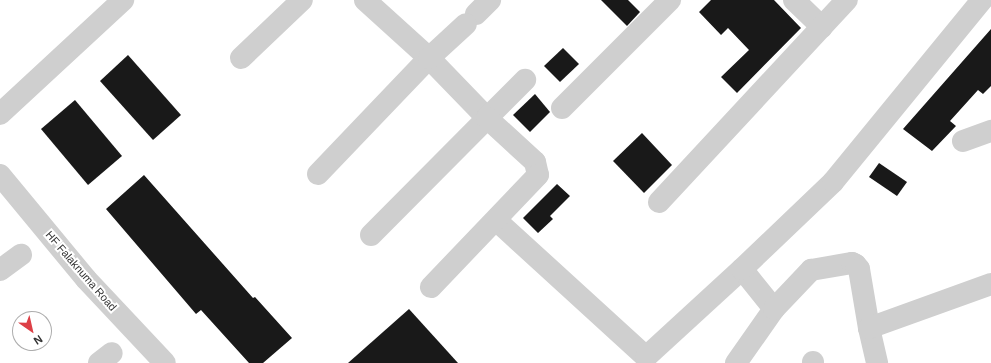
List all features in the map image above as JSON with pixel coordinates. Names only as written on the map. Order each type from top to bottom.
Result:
[{"type":"street","points":[[0,114],[123,0]]},
{"type":"street","points":[[241,58],[302,0]]},
{"type":"street","points":[[562,108],[670,0]]},
{"type":"street","points":[[794,0],[822,27]]},
{"type":"street","points":[[659,202],[847,0]]},
{"type":"street","points":[[497,221],[648,360],[833,182],[982,0]]},
{"type":"street","points":[[379,4],[487,118],[535,162],[538,169],[538,175],[534,181],[497,221],[431,287]]},
{"type":"street","points":[[318,174],[429,58],[478,12]]},
{"type":"street","points":[[371,235],[525,80]]},
{"type":"street","points":[[964,141],[991,131]]},
{"type":"street","name":"HF Falaknuma Road","points":[[0,175],[86,279],[165,363]]},
{"type":"street","points":[[0,270],[21,255]]},
{"type":"street","points":[[736,363],[774,310],[806,272],[852,263],[859,269],[869,328],[877,363]]},
{"type":"street","points":[[742,269],[774,310]]},
{"type":"street","points":[[869,328],[991,284]]},
{"type":"building","points":[[601,0],[628,0],[640,12],[627,26]]},
{"type":"building","points":[[711,0],[774,0],[801,28],[737,93],[721,77],[749,50],[728,28],[721,35],[699,12]]},
{"type":"building","points":[[991,29],[991,86],[983,94],[978,90],[950,121],[956,126],[932,151],[903,129]]},
{"type":"building","points":[[563,48],[579,64],[560,82],[544,66]]},
{"type":"building","points":[[128,55],[181,115],[153,140],[100,81]]},
{"type":"building","points":[[535,94],[550,112],[530,132],[513,115]]},
{"type":"building","points":[[75,100],[122,156],[88,185],[41,129]]},
{"type":"building","points":[[642,133],[672,165],[644,193],[613,161]]},
{"type":"building","points":[[879,163],[907,182],[897,196],[869,177]]},
{"type":"building","points":[[144,175],[253,298],[255,297],[292,338],[263,363],[249,363],[201,310],[196,314],[106,209]]},
{"type":"building","points":[[557,184],[570,196],[550,216],[553,219],[538,233],[523,218]]},
{"type":"building","points":[[409,309],[458,363],[348,363]]}]
